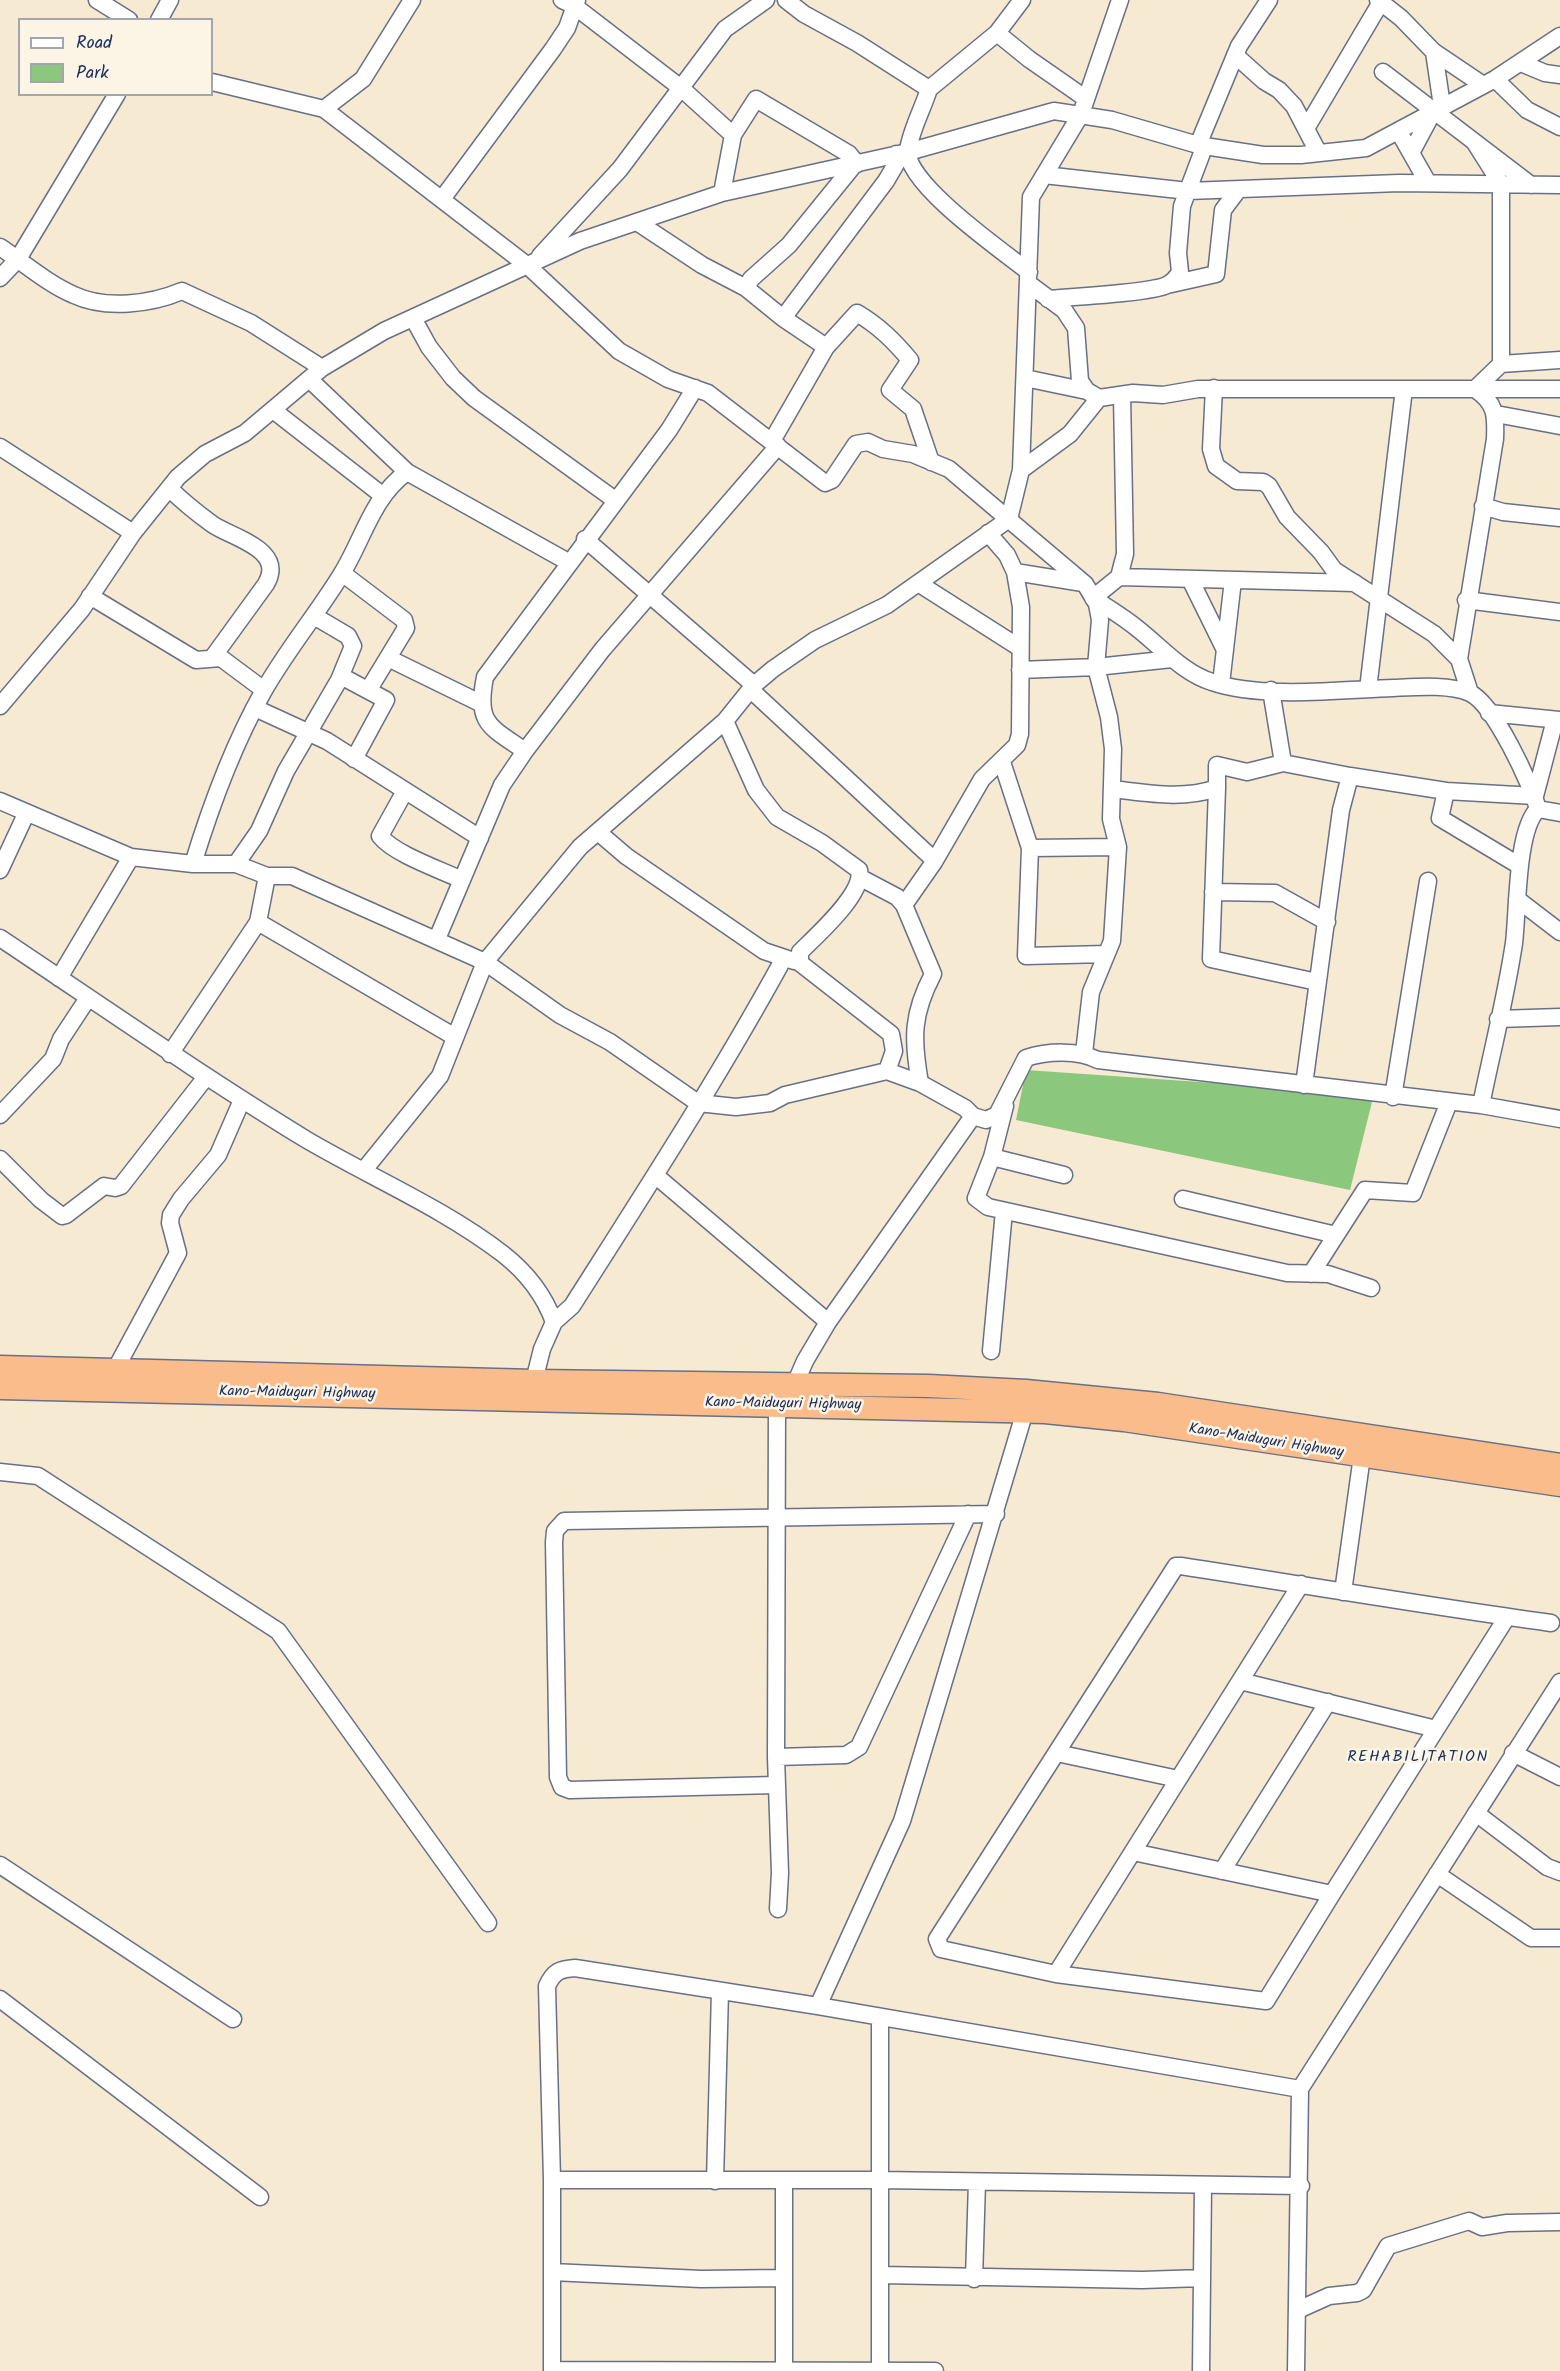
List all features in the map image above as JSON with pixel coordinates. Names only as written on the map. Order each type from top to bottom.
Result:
[{"type":"highway","name":"Kano-Maiduguri Highway","points":[[0,1367],[534,1381],[795,1384],[1026,1401],[1124,1420],[1560,1485]]},
{"type":"highway","name":"Kano-Maiduguri Highway","points":[[0,1388],[777,1405],[1026,1401],[1158,1404],[1560,1464]]},
{"type":"street","points":[[97,0],[126,18]]},
{"type":"street","points":[[160,18],[170,0]]},
{"type":"street","points":[[324,109],[363,80],[412,0]]},
{"type":"street","points":[[528,266],[620,169],[725,29],[766,0]]},
{"type":"street","points":[[786,0],[804,14],[857,43],[929,89]]},
{"type":"street","points":[[783,318],[886,182],[902,153],[929,89],[997,33],[1022,0]]},
{"type":"street","points":[[364,1170],[440,1077],[485,962],[580,847],[725,721],[752,688],[772,669],[815,640],[887,604],[1009,519],[1021,470],[1031,197],[1083,106],[1120,0]]},
{"type":"street","points":[[1165,286],[1180,272],[1178,224],[1201,145],[1235,55],[1269,0]]},
{"type":"street","points":[[442,199],[548,58],[567,28],[571,2],[681,88],[733,135]]},
{"type":"street","points":[[1306,127],[1386,3],[1434,52],[1489,82],[1527,111],[1560,128]]},
{"type":"street","points":[[997,33],[1083,106],[1201,145],[1263,155],[1301,155],[1366,148],[1489,82],[1560,36]]},
{"type":"street","points":[[1411,153],[1438,109],[1434,52]]},
{"type":"street","points":[[1235,55],[1264,81],[1279,90],[1294,106],[1318,152]]},
{"type":"street","points":[[1521,63],[1545,73],[1560,75]]},
{"type":"street","points":[[1383,72],[1438,109],[1475,143],[1531,185]]},
{"type":"street","points":[[213,82],[324,109],[528,266],[619,351],[668,379],[708,393],[825,483],[832,480],[856,444],[868,442],[949,469],[1089,591],[1172,659],[1211,682],[1270,690],[1430,687],[1470,693]]},
{"type":"street","points":[[0,278],[18,259],[116,96]]},
{"type":"street","points":[[722,193],[733,135],[756,99],[849,154],[855,164]]},
{"type":"street","points":[[0,706],[90,596],[133,533],[169,488],[205,454],[245,433],[315,373],[384,331],[580,241],[722,193],[902,153],[1054,111],[1083,106]]},
{"type":"street","points":[[1399,132],[1428,183]]},
{"type":"street","points":[[1475,143],[1501,184],[1501,364]]},
{"type":"street","points":[[902,153],[921,180],[947,208],[1029,278],[1048,299],[1064,310],[1076,328],[1080,381],[1093,395]]},
{"type":"street","points":[[746,288],[751,279],[789,245],[855,164]]},
{"type":"street","points":[[1044,175],[1188,191],[1428,183],[1560,185]]},
{"type":"street","points":[[1048,299],[1165,286],[1216,274],[1222,210],[1238,190]]},
{"type":"street","points":[[637,222],[702,265],[746,288],[783,318],[826,347]]},
{"type":"street","points":[[0,247],[75,296],[112,303],[161,300],[183,291],[251,323],[315,373],[406,472],[570,563]]},
{"type":"street","points":[[437,939],[502,785],[525,751],[603,650],[775,444],[826,347],[857,313],[878,326],[910,360],[890,390],[913,408],[931,462]]},
{"type":"street","points":[[413,318],[429,347],[453,378],[474,398],[615,500]]},
{"type":"street","points":[[1475,389],[1501,364],[1560,360]]},
{"type":"street","points":[[1025,378],[1093,395],[1162,395],[1214,388],[1560,389]]},
{"type":"street","points":[[525,751],[488,725],[480,703],[484,677],[570,563],[585,539],[669,430],[695,388]]},
{"type":"street","points":[[1214,388],[1211,449],[1216,466],[1237,482],[1263,482],[1269,486],[1287,517],[1302,535],[1322,552],[1334,570],[1434,634],[1459,659]]},
{"type":"street","points":[[1368,689],[1404,389]]},
{"type":"street","points":[[1475,389],[1488,397],[1496,414],[1459,659],[1470,693],[1489,713],[1522,768],[1536,803]]},
{"type":"street","points":[[1021,470],[1070,434],[1093,395]]},
{"type":"street","points":[[1119,577],[1125,554],[1122,395]]},
{"type":"street","points":[[273,410],[382,495]]},
{"type":"street","points":[[1496,414],[1560,426]]},
{"type":"street","points":[[0,447],[133,533]]},
{"type":"street","points":[[193,864],[212,804],[264,690],[342,573],[382,495],[406,472]]},
{"type":"street","points":[[90,596],[189,657],[206,661],[213,657],[266,584],[271,572],[270,563],[253,544],[214,525],[169,488]]},
{"type":"street","points":[[1483,506],[1503,512],[1560,518]]},
{"type":"street","points":[[904,906],[934,862],[982,778],[1017,746],[1020,734],[1021,607],[1016,572],[1007,555],[988,533]]},
{"type":"street","points":[[585,539],[651,595],[752,688],[904,830],[934,862]]},
{"type":"street","points":[[1016,572],[1089,591],[1119,577],[1355,583]]},
{"type":"street","points":[[342,573],[404,620],[406,628],[369,689]]},
{"type":"street","points":[[1190,579],[1225,650]]},
{"type":"street","points":[[1221,684],[1233,580]]},
{"type":"street","points":[[918,583],[1020,648]]},
{"type":"street","points":[[1084,1053],[1091,992],[1106,954],[1113,925],[1118,847],[1111,819],[1113,749],[1109,717],[1096,667],[1100,620],[1089,591]]},
{"type":"street","points":[[1467,600],[1560,612]]},
{"type":"street","points":[[236,864],[260,831],[286,771],[341,676],[353,646],[348,636],[314,616]]},
{"type":"street","points":[[213,657],[221,658],[264,690]]},
{"type":"street","points":[[388,658],[480,703]]},
{"type":"street","points":[[1020,670],[1096,667],[1172,659]]},
{"type":"street","points":[[341,676],[386,700],[354,759]]},
{"type":"street","points":[[1270,690],[1283,763]]},
{"type":"street","points":[[255,708],[327,741],[480,838]]},
{"type":"street","points":[[1481,1105],[1514,943],[1520,866],[1557,720],[1489,713]]},
{"type":"street","points":[[725,721],[756,790],[777,817],[859,870],[861,878],[837,915],[800,952],[801,963]]},
{"type":"street","points":[[1002,762],[1030,848],[1026,956],[1106,954]]},
{"type":"street","points":[[1317,982],[1211,959],[1217,765],[1247,772],[1283,763],[1350,776],[1536,803],[1560,813]]},
{"type":"street","points":[[1304,1085],[1341,810],[1350,776]]},
{"type":"street","points":[[1112,789],[1177,796],[1216,788]]},
{"type":"street","points":[[405,791],[380,837],[384,842],[462,880]]},
{"type":"street","points":[[1446,791],[1440,818],[1520,866]]},
{"type":"street","points":[[0,801],[131,857],[193,864],[236,864],[267,876],[292,876],[485,962],[560,1015],[610,1042],[698,1103],[736,1107],[770,1103],[785,1095],[887,1071],[920,1083],[965,1108],[973,1116],[986,1120],[997,1115],[1026,1058],[1035,1055],[1084,1053],[1098,1060],[1393,1097],[1481,1105],[1560,1119]]},
{"type":"street","points":[[0,870],[26,814]]},
{"type":"street","points":[[597,832],[764,951],[801,963],[891,1034],[894,1051],[887,1071]]},
{"type":"street","points":[[1030,848],[1118,847]]},
{"type":"street","points":[[59,978],[131,857]]},
{"type":"street","points":[[170,1054],[258,922],[267,876]]},
{"type":"street","points":[[861,878],[897,897],[904,906],[933,974],[916,1012],[915,1053],[920,1083]]},
{"type":"street","points":[[1393,1097],[1428,881]]},
{"type":"street","points":[[1213,892],[1275,893],[1327,922]]},
{"type":"street","points":[[1517,899],[1556,927]]},
{"type":"street","points":[[258,922],[455,1037]]},
{"type":"street","points":[[0,938],[170,1054],[242,1100],[467,1230],[504,1255],[522,1271],[545,1299],[554,1322]]},
{"type":"street","points":[[534,1381],[542,1349],[554,1322],[572,1306],[655,1175],[751,1019],[784,958]]},
{"type":"street","points":[[0,1115],[53,1059],[61,1039],[88,998]]},
{"type":"street","points":[[1498,1019],[1560,1017]]},
{"type":"street","points":[[0,1159],[41,1200],[62,1216],[66,1215],[104,1186],[115,1188],[121,1186],[206,1077]]},
{"type":"street","points":[[1007,1096],[992,1157],[976,1198],[988,1207],[1287,1272],[1328,1274],[1371,1288]]},
{"type":"street","points":[[115,1370],[178,1253],[170,1224],[171,1215],[181,1199],[218,1155],[242,1100]]},
{"type":"street","points":[[1311,1274],[1365,1190],[1413,1193],[1449,1102]]},
{"type":"street","points":[[795,1384],[805,1361],[828,1322],[973,1116]]},
{"type":"street","points":[[992,1157],[1064,1175]]},
{"type":"street","points":[[655,1175],[828,1322]]},
{"type":"street","points":[[1183,1199],[1336,1235]]},
{"type":"street","points":[[991,1351],[1004,1211]]},
{"type":"street","points":[[818,2006],[902,1821],[996,1514],[1026,1401]]},
{"type":"street","points":[[777,1405],[778,1909]]},
{"type":"street","points":[[1343,1592],[1362,1456]]},
{"type":"street","points":[[0,1472],[38,1476],[278,1630],[488,1923]]},
{"type":"street","points":[[776,1757],[846,1755],[859,1748],[968,1514]]},
{"type":"street","points":[[776,1785],[570,1790],[562,1787],[558,1777],[555,1531],[564,1521],[996,1514]]},
{"type":"street","points":[[1507,1617],[1266,2001],[1056,1974],[941,1949],[937,1939],[1176,1566],[1551,1623]]},
{"type":"street","points":[[1056,1974],[1301,1584]]},
{"type":"street","points":[[1240,1681],[1436,1729]]},
{"type":"street","points":[[1296,2371],[1301,2186],[1300,2089],[1560,1682]]},
{"type":"street","points":[[1222,1871],[1328,1702]]},
{"type":"street","points":[[1057,1753],[1178,1779]]},
{"type":"street","points":[[1513,1753],[1560,1777]]},
{"type":"street","points":[[1476,1813],[1547,1867],[1560,1872]]},
{"type":"street","points":[[1133,1852],[1332,1894]]},
{"type":"street","points":[[0,1865],[233,2019]]},
{"type":"street","points":[[1437,1875],[1531,1938],[1560,1938]]},
{"type":"street","points":[[935,2371],[552,2371],[552,2180],[547,1986],[552,1975],[560,1969],[575,1968],[818,2006],[1300,2089]]},
{"type":"street","points":[[715,2181],[720,1991]]},
{"type":"street","points":[[0,1999],[260,2197]]},
{"type":"street","points":[[880,2018],[879,2180],[882,2276],[880,2370]]},
{"type":"street","points":[[552,2180],[879,2180],[1301,2186]]},
{"type":"street","points":[[784,2181],[784,2370]]},
{"type":"street","points":[[974,2279],[976,2182]]},
{"type":"street","points":[[1201,2371],[1203,2185]]},
{"type":"street","points":[[1298,2310],[1329,2296],[1357,2293],[1363,2290],[1388,2247],[1401,2241],[1469,2221],[1482,2227],[1507,2223],[1560,2222]]},
{"type":"street","points":[[552,2272],[701,2280],[783,2278]]},
{"type":"street","points":[[882,2276],[974,2279],[1202,2278]]},
{"type":"green space","points":[[1026,1070],[1374,1094],[1350,1190],[1016,1120]]},
{"type":"district","name":"REHABILITATION","points":[[1418,1758]]}]
